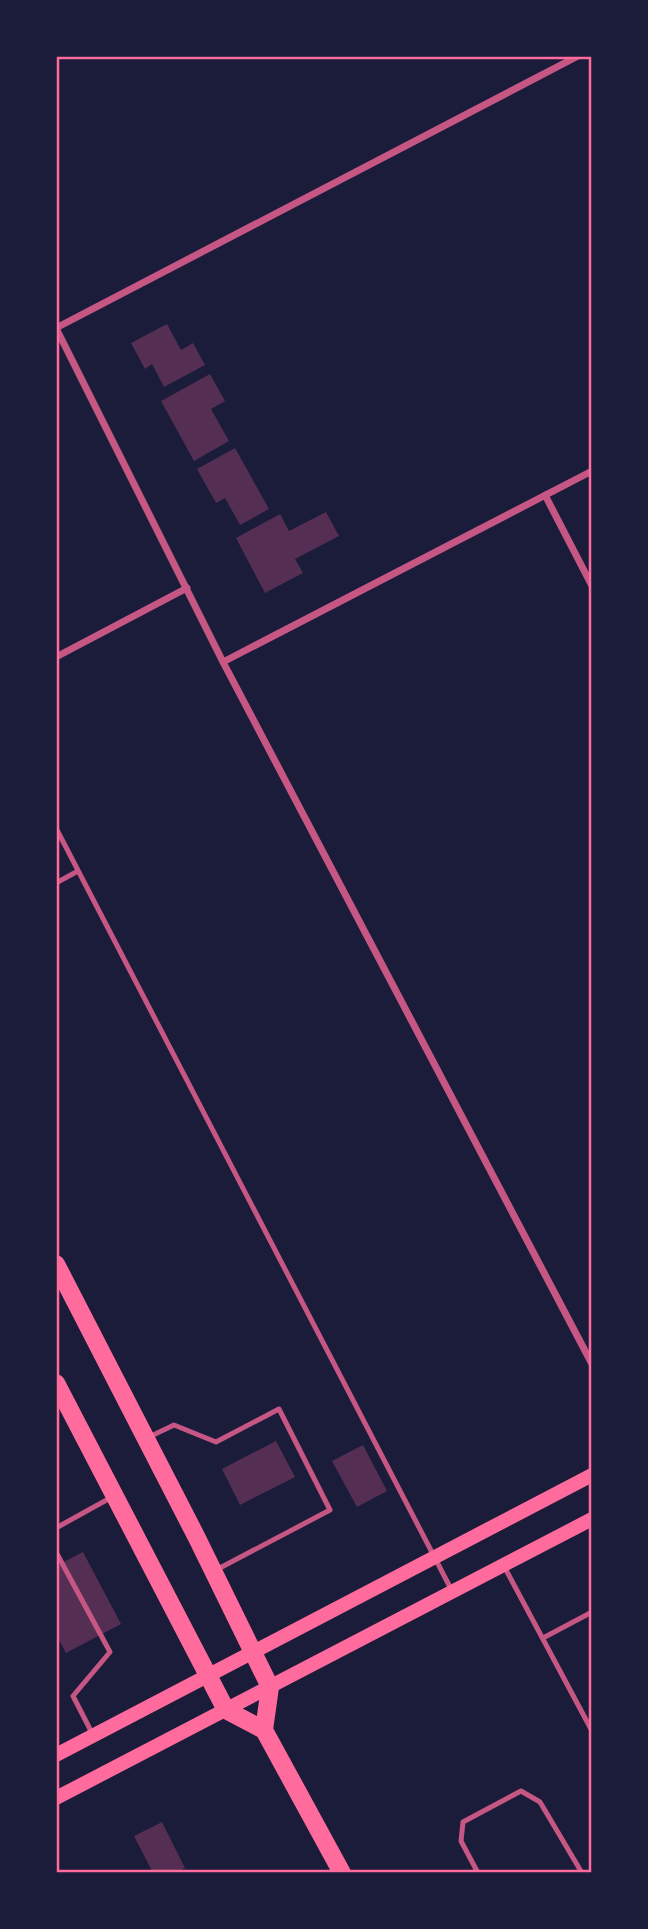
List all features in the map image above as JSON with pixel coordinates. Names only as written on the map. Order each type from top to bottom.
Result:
[{"type":"main road","points":[[56,1264],[270,1687],[264,1730]]},
{"type":"main road","points":[[56,1383],[226,1710],[264,1730],[342,1873]]},
{"type":"main road","points":[[56,1755],[592,1475]]},
{"type":"main road","points":[[56,1798],[592,1519]]},
{"type":"street","points":[[578,56],[56,328],[223,662],[592,1364]]},
{"type":"street","points":[[223,662],[592,471]]},
{"type":"street","points":[[545,495],[592,586]]},
{"type":"street","points":[[56,657],[187,589]]},
{"type":"lane","points":[[56,828],[452,1591]]},
{"type":"lane","points":[[56,883],[78,871]]},
{"type":"lane","points":[[146,1439],[174,1425],[216,1442],[279,1409],[319,1487],[330,1510],[213,1571]]},
{"type":"lane","points":[[56,1528],[115,1496]]},
{"type":"lane","points":[[56,1552],[110,1651],[73,1696],[93,1736]]},
{"type":"lane","points":[[503,1565],[592,1731]]},
{"type":"lane","points":[[543,1638],[592,1612]]},
{"type":"lane","points":[[478,1873],[461,1841],[463,1822],[521,1791],[540,1802],[582,1873]]},
{"type":"building","points":[[167,324],[181,350],[193,343],[205,365],[164,387],[152,364],[145,369],[131,343]]},
{"type":"building","points":[[210,374],[225,401],[211,409],[229,441],[194,461],[161,401]]},
{"type":"building","points":[[235,448],[269,509],[240,525],[225,498],[216,503],[197,469]]},
{"type":"building","points":[[326,512],[339,536],[295,559],[303,573],[265,593],[236,538],[280,514],[289,531]]},
{"type":"building","points":[[276,1441],[295,1477],[240,1505],[222,1469]]},
{"type":"building","points":[[363,1445],[387,1491],[357,1507],[332,1461]]},
{"type":"building","points":[[83,1552],[121,1624],[66,1653],[56,1634],[56,1566]]},
{"type":"building","points":[[162,1822],[185,1868],[175,1873],[153,1873],[134,1836]]}]
